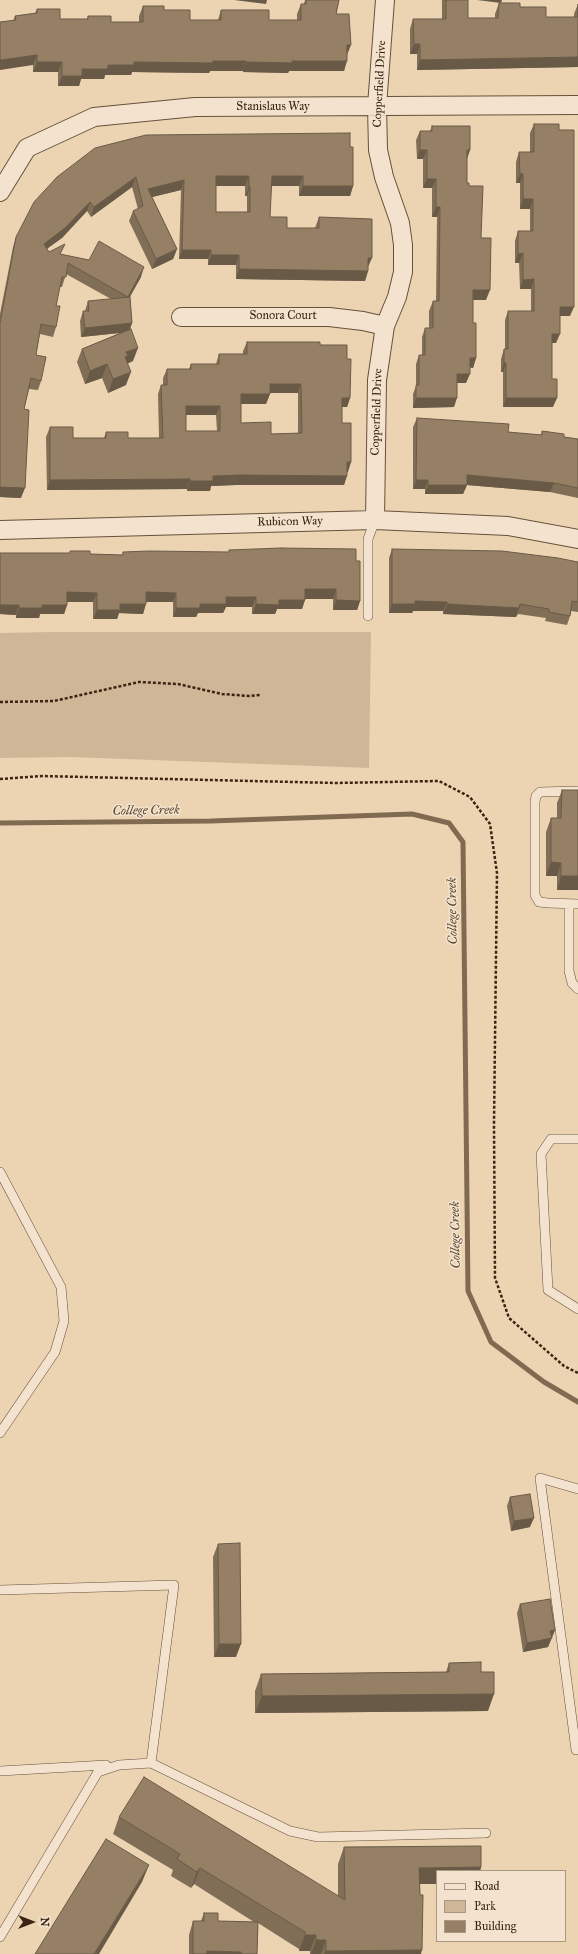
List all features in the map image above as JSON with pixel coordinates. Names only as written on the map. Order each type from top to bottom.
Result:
[{"type":"street","name":"Copperfield Drive","points":[[375,520],[376,380],[385,326],[397,297],[403,272],[403,245],[400,223],[384,177],[378,150],[377,106],[385,0]]},
{"type":"street","name":"Stanislaus Way","points":[[0,192],[27,148],[94,117],[195,107],[578,105]]},
{"type":"street","name":"Sonora Court","points":[[181,317],[329,317],[363,321],[385,326]]},
{"type":"street","name":"Rubicon Way","points":[[0,530],[375,520],[508,526],[578,539]]},
{"type":"lane","points":[[368,616],[368,539],[375,520]]},
{"type":"lane","points":[[578,791],[540,792],[536,796],[534,802],[535,895],[539,902],[574,904],[569,971],[572,983],[578,989]]},
{"type":"lane","points":[[578,1139],[551,1139],[541,1154],[548,1290],[578,1309]]},
{"type":"lane","points":[[0,1172],[61,1287],[64,1321],[55,1352],[0,1433]]},
{"type":"lane","points":[[578,1489],[540,1478],[576,1750],[578,1749]]},
{"type":"lane","points":[[0,1590],[174,1585],[151,1763]]},
{"type":"lane","points":[[0,1772],[151,1763],[290,1831],[318,1837],[486,1833]]},
{"type":"lane","points":[[0,1937],[98,1772],[119,1765]]},
{"type":"path","points":[[0,702],[54,701],[139,682],[178,684],[222,694],[249,696],[260,695]]},
{"type":"path","points":[[0,779],[42,776],[336,783],[438,781],[470,797],[490,824],[497,873],[494,1124],[495,1278],[509,1318],[564,1366],[578,1373]]},
{"type":"green space","points":[[371,632],[369,768],[71,757],[0,758],[0,633]]},
{"type":"building","points":[[306,0],[339,0],[336,14],[349,14],[351,45],[347,45],[347,61],[292,61],[292,63],[246,61],[213,61],[213,63],[134,62],[134,65],[108,65],[108,69],[82,69],[82,76],[62,76],[62,62],[37,62],[37,55],[0,60],[0,22],[16,20],[15,16],[37,13],[37,9],[60,9],[60,19],[88,19],[88,16],[111,16],[111,22],[143,22],[143,6],[164,6],[164,10],[190,10],[190,20],[221,20],[221,10],[269,10],[269,20],[301,20],[301,4],[306,4]]},
{"type":"building","points":[[446,0],[468,0],[468,18],[498,18],[499,3],[520,3],[520,7],[546,7],[546,17],[578,17],[578,57],[420,60],[420,44],[414,44],[413,19],[446,19]]},
{"type":"building","points":[[534,124],[559,124],[559,130],[574,130],[574,307],[560,307],[560,334],[552,334],[552,379],[557,379],[557,398],[506,398],[506,363],[504,363],[504,349],[508,349],[508,311],[534,311],[534,279],[523,280],[523,253],[518,254],[518,231],[533,231],[533,199],[523,199],[523,174],[520,174],[519,152],[534,152]]},
{"type":"building","points":[[432,126],[470,126],[470,150],[467,150],[467,183],[469,183],[469,186],[483,186],[481,238],[491,238],[490,290],[473,290],[473,323],[476,323],[476,358],[470,358],[470,374],[457,374],[457,398],[416,398],[416,385],[419,385],[419,355],[425,355],[425,328],[433,328],[433,301],[439,301],[440,207],[436,207],[436,179],[427,179],[427,150],[420,150],[420,131],[432,131]]},
{"type":"building","points":[[350,133],[350,147],[353,147],[353,186],[303,186],[303,176],[272,176],[270,217],[287,217],[287,228],[319,228],[319,217],[372,219],[372,258],[368,258],[368,271],[239,269],[239,255],[211,255],[211,250],[182,250],[184,180],[148,189],[177,249],[156,259],[133,211],[143,206],[136,177],[94,207],[90,202],[65,228],[44,244],[49,252],[65,244],[60,254],[89,260],[99,241],[144,267],[128,297],[68,263],[66,277],[62,277],[56,306],[60,306],[56,327],[41,324],[36,355],[46,357],[41,381],[31,378],[24,409],[29,410],[25,488],[0,487],[0,323],[16,237],[34,202],[57,177],[95,148],[146,135]],"holes":[[[216,176],[249,176],[250,212],[216,212]]]},
{"type":"building","points":[[130,297],[132,323],[85,328],[83,311],[89,311],[88,301]]},
{"type":"building","points":[[131,329],[138,348],[126,352],[128,356],[125,357],[131,372],[113,379],[107,364],[90,371],[82,349]]},
{"type":"building","points":[[247,342],[320,342],[320,345],[347,345],[347,359],[351,359],[350,398],[342,398],[342,423],[351,423],[351,462],[347,462],[347,476],[213,476],[213,481],[190,481],[190,479],[50,480],[50,427],[73,427],[73,438],[106,438],[106,432],[128,432],[128,438],[163,438],[161,385],[167,385],[167,369],[191,369],[191,364],[219,364],[219,354],[247,354]],"holes":[[[270,384],[301,384],[302,433],[271,434],[271,422],[241,423],[241,394],[270,394]],[[186,406],[220,406],[220,431],[186,431]]]},
{"type":"building","points":[[417,418],[509,424],[508,432],[542,435],[542,431],[564,434],[564,437],[578,439],[578,488],[554,483],[467,475],[467,485],[428,485],[428,480],[416,480]]},
{"type":"building","points":[[281,548],[356,549],[356,561],[360,561],[360,601],[336,600],[336,589],[305,589],[305,600],[279,600],[279,605],[256,604],[256,597],[226,597],[226,604],[200,604],[200,608],[176,608],[176,593],[146,592],[146,604],[120,604],[120,610],[97,610],[97,593],[67,592],[67,605],[42,605],[42,608],[19,608],[19,605],[0,605],[0,553],[70,553],[70,551],[90,551],[90,554],[123,555],[123,552],[229,552],[229,550]]},
{"type":"building","points":[[392,549],[502,551],[578,562],[578,602],[572,601],[570,616],[549,612],[549,609],[520,604],[519,608],[447,604],[447,602],[415,601],[415,604],[392,604]]},
{"type":"building","points":[[562,790],[578,790],[578,876],[561,876],[561,863],[551,862],[551,818],[561,818]]},
{"type":"building","points":[[530,1494],[534,1518],[514,1521],[510,1497]]},
{"type":"building","points":[[240,1543],[241,1644],[219,1644],[218,1544]]},
{"type":"building","points":[[550,1599],[555,1630],[550,1631],[552,1638],[527,1643],[520,1604]]},
{"type":"building","points":[[481,1662],[481,1672],[494,1672],[494,1694],[262,1696],[261,1674],[449,1672],[449,1663]]},
{"type":"building","points":[[144,1777],[345,1900],[344,1847],[481,1846],[481,1867],[419,1868],[420,1895],[423,1895],[422,1950],[326,1951],[326,1940],[316,1940],[316,1935],[305,1935],[305,1932],[200,1868],[197,1872],[177,1859],[180,1854],[119,1817]]},
{"type":"building","points":[[106,1839],[149,1865],[94,1954],[35,1954]]},
{"type":"building","points":[[204,1913],[218,1913],[218,1921],[258,1922],[257,1954],[207,1951],[207,1954],[193,1954],[193,1921],[204,1921]]},
{"type":"waterway","name":"College Creek","points":[[0,823],[211,821],[412,814],[449,823],[463,842],[468,1291],[491,1342],[544,1382],[578,1402]]}]
